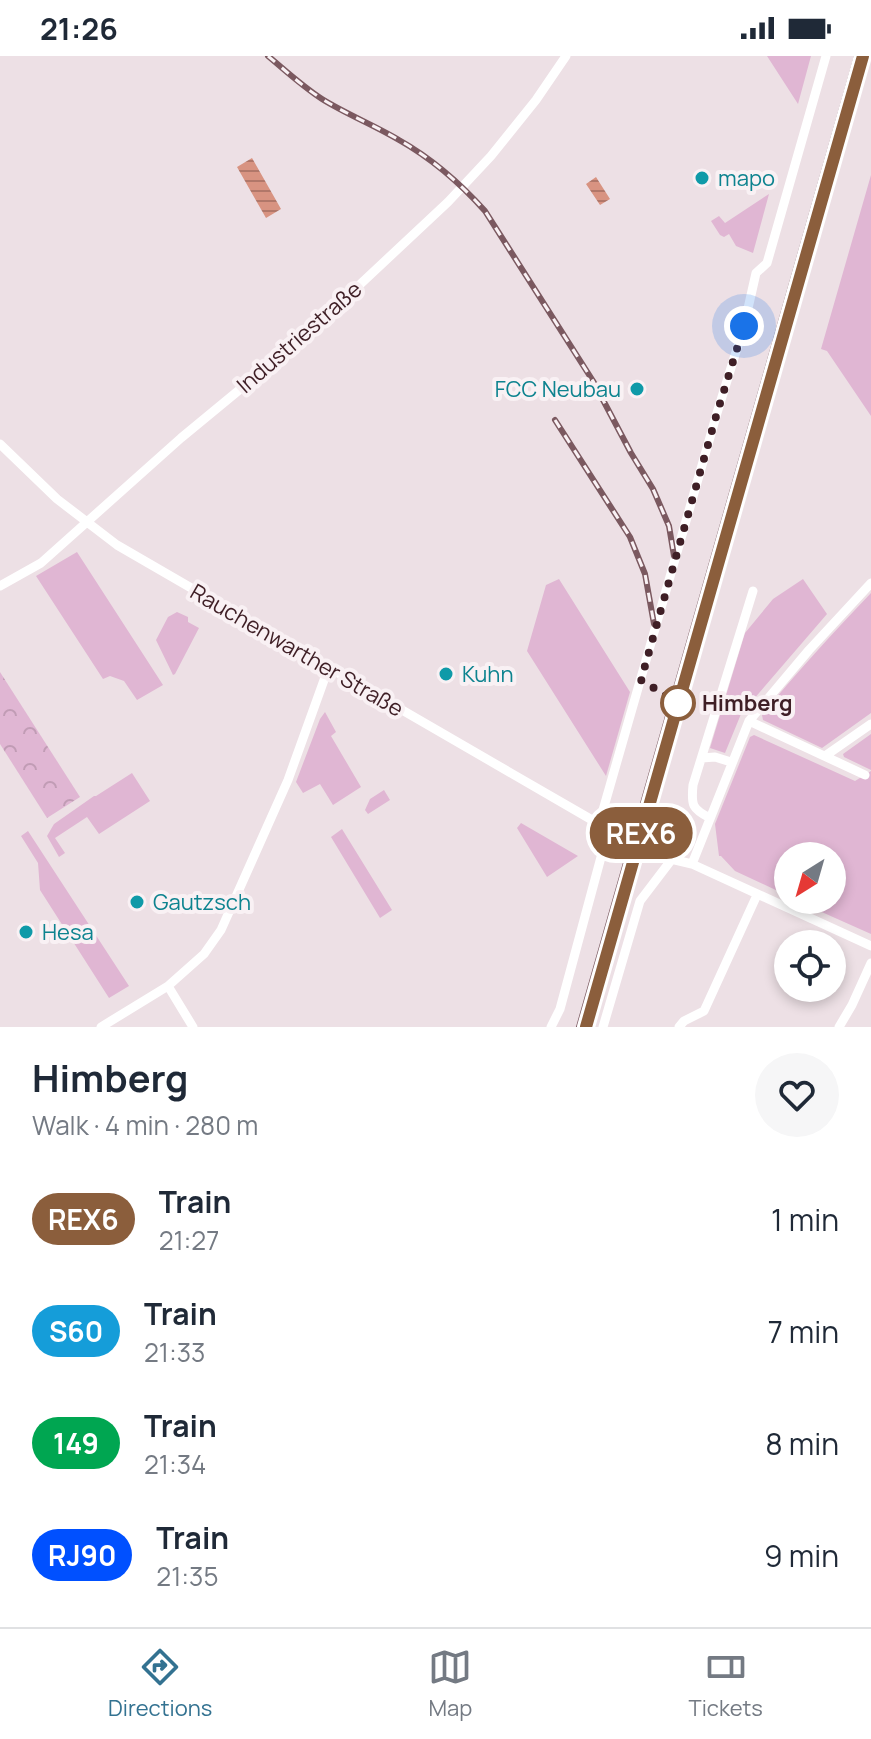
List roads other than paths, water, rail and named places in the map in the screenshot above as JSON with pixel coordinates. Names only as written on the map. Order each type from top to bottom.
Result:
[{"type":"street","name":"Industriestraße","points":[[0,586],[41,563],[181,438],[306,335],[448,202],[491,156],[566,56]]},
{"type":"street","points":[[599,824],[744,326],[756,273],[767,263],[826,56]]},
{"type":"street","name":"Rauchenwarther Straße","points":[[0,444],[57,499],[117,545],[599,824],[607,835],[560,1009],[551,1027]]},
{"type":"street","points":[[692,864],[749,721],[871,583]]},
{"type":"street","points":[[710,818],[696,811],[691,800],[693,785],[753,591]]},
{"type":"street","points":[[101,1027],[168,986],[204,954],[221,930],[288,780],[328,669]]},
{"type":"street","points":[[749,721],[865,775]]},
{"type":"street","points":[[825,756],[871,724]]},
{"type":"street","points":[[702,758],[715,757],[731,762]]},
{"type":"street","points":[[658,856],[692,864],[871,946]]},
{"type":"street","points":[[605,1026],[640,901],[672,859]]},
{"type":"street","points":[[679,1027],[704,1011],[757,895]]},
{"type":"street","points":[[839,1027],[871,963]]},
{"type":"street","points":[[168,986],[193,1027]]},
{"type":"railway","points":[[268,56],[322,99],[422,155],[455,181],[485,211],[593,381],[653,489],[669,526],[674,556]]},
{"type":"railway","points":[[579,1027],[857,56]]},
{"type":"railway","points":[[555,420],[630,537],[645,574],[654,624]]},
{"type":"train","name":"REX6","points":[[586,1027],[863,56]]},
{"type":"place","name":"mapo","points":[[702,178]]},
{"type":"place","name":"FCC Neubau","points":[[637,389]]},
{"type":"place","name":"Kuhn","points":[[446,674]]},
{"type":"place","name":"Himberg","points":[[678,703]]},
{"type":"place","name":"Gautzsch","points":[[137,902]]},
{"type":"place","name":"Hesa","points":[[26,932]]}]
